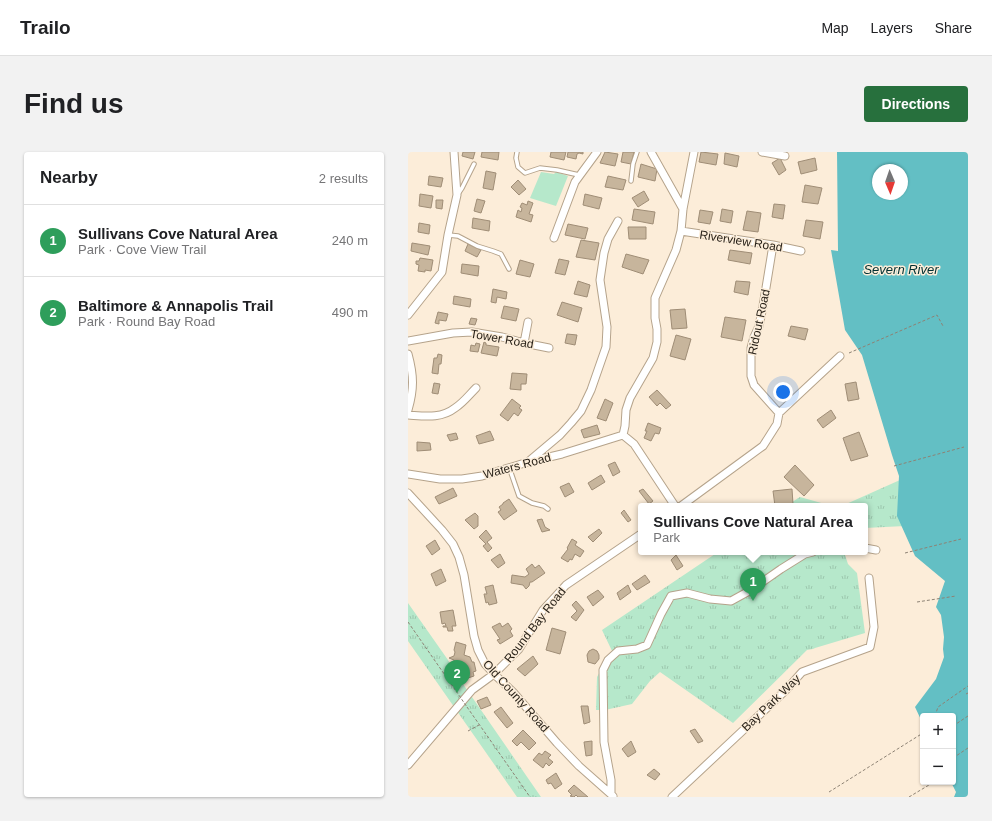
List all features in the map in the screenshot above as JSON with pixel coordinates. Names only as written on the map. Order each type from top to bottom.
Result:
[{"type":"street","points":[[408,314],[442,272],[457,195],[454,152]]},
{"type":"street","points":[[554,238],[575,182],[597,152]]},
{"type":"street","points":[[651,152],[683,209]]},
{"type":"street","points":[[673,503],[634,444],[623,435],[626,410],[630,398],[652,358],[658,342],[655,318],[655,298],[676,250],[681,231],[683,209],[694,152]]},
{"type":"street","points":[[762,152],[785,156]]},
{"type":"street","points":[[528,462],[560,435],[571,423],[581,411],[592,390],[606,347],[607,327],[600,280],[604,253],[608,239],[618,221]]},
{"type":"street","name":"Riverview Road","points":[[681,231],[773,245],[801,251]]},
{"type":"street","name":"Ridout Road","points":[[773,245],[759,326],[751,348],[751,376],[754,385],[779,413]]},
{"type":"street","points":[[524,343],[528,322]]},
{"type":"street","name":"Tower Road","points":[[408,341],[453,333],[472,332],[502,337],[549,348]]},
{"type":"street","points":[[408,354],[413,383],[408,410]]},
{"type":"street","points":[[685,503],[763,446],[777,424],[779,413],[840,356]]},
{"type":"street","points":[[408,415],[428,416],[443,414],[454,409],[476,388]]},
{"type":"street","name":"Waters Road","points":[[408,474],[440,479],[462,479],[482,476],[528,462],[562,454],[623,435]]},
{"type":"street","name":"Old County Road","points":[[408,493],[442,530],[453,544],[459,556],[464,575],[474,636],[478,650],[485,664],[513,692],[557,743],[580,766],[613,795]]},
{"type":"street","name":"Round Bay Road","points":[[408,765],[472,690],[494,674],[519,649],[543,610],[566,585],[638,536]]},
{"type":"street","points":[[868,549],[876,550]]},
{"type":"street","points":[[613,795],[604,742],[603,670],[608,660],[618,651],[637,649],[647,645],[671,596],[687,593],[710,599],[731,601],[751,590],[803,555]]},
{"type":"street","name":"Bay Park Way","points":[[672,797],[786,690],[802,672],[870,647],[874,627],[869,578]]},
{"type":"lane","points":[[517,152],[516,158],[518,168],[525,173],[540,168],[557,170],[579,176]]},
{"type":"lane","points":[[631,181],[633,164],[637,152]]},
{"type":"lane","points":[[457,195],[474,164]]},
{"type":"lane","points":[[448,235],[458,236],[478,246],[502,254],[509,269]]},
{"type":"lane","points":[[510,467],[519,496],[548,509]]},
{"type":"path","points":[[849,353],[937,315],[943,326]]},
{"type":"path","points":[[894,466],[964,447]]},
{"type":"path","points":[[905,553],[961,539]]},
{"type":"path","points":[[917,602],[956,596]]},
{"type":"path","points":[[408,622],[530,797]]},
{"type":"path","points":[[936,713],[938,707],[968,686]]},
{"type":"path","points":[[956,724],[968,716]]},
{"type":"path","points":[[468,731],[480,725]]},
{"type":"path","points":[[829,792],[920,735]]},
{"type":"path","points":[[956,756],[968,748]]},
{"type":"path","points":[[909,797],[929,785]]},
{"type":"green space","points":[[541,172],[554,174],[556,172],[568,176],[556,206],[530,198]]},
{"type":"green space","points":[[900,480],[905,526],[868,528],[868,503],[848,503]]},
{"type":"green space","points":[[800,497],[821,503],[791,503]]},
{"type":"green space","points":[[714,555],[845,555],[848,564],[857,573],[865,633],[807,650],[733,723],[660,672],[650,681],[632,704],[605,710],[596,710],[597,677],[604,664],[613,653],[602,630]]},
{"type":"green space","points":[[408,603],[541,797],[517,797],[408,641]]},
{"type":"water","name":"Severn River","points":[[837,152],[968,152],[968,797],[954,797],[956,792],[952,785],[956,785],[956,713],[920,713],[920,718],[915,707],[936,679],[944,657],[944,637],[941,615],[936,607],[945,581],[915,556],[897,516],[899,476],[862,355],[845,330],[831,250],[838,251]]},
{"type":"building","points":[[463,152],[475,152],[473,159],[462,156]]},
{"type":"building","points":[[482,152],[499,152],[498,160],[481,157]]},
{"type":"building","points":[[551,152],[566,152],[564,160],[550,157]]},
{"type":"building","points":[[568,152],[583,152],[583,154],[577,154],[576,159],[567,157]]},
{"type":"building","points":[[605,152],[618,154],[615,166],[600,163]]},
{"type":"building","points":[[623,152],[634,152],[631,164],[621,162]]},
{"type":"building","points":[[701,152],[718,154],[716,165],[699,162]]},
{"type":"building","points":[[725,153],[739,156],[737,167],[724,164]]},
{"type":"building","points":[[780,158],[786,170],[779,175],[772,163]]},
{"type":"building","points":[[815,158],[817,170],[801,174],[798,162]]},
{"type":"building","points":[[641,164],[657,169],[655,181],[638,177]]},
{"type":"building","points":[[486,171],[496,173],[493,190],[483,188]]},
{"type":"building","points":[[429,176],[443,178],[441,187],[428,185]]},
{"type":"building","points":[[608,176],[626,180],[623,190],[605,187]]},
{"type":"building","points":[[518,180],[526,189],[519,195],[511,187]]},
{"type":"building","points":[[805,185],[822,188],[818,204],[802,202]]},
{"type":"building","points":[[644,191],[649,200],[638,207],[632,198]]},
{"type":"building","points":[[420,194],[433,196],[431,208],[419,206]]},
{"type":"building","points":[[585,194],[602,198],[599,209],[583,205]]},
{"type":"building","points":[[477,199],[485,201],[481,213],[474,211]]},
{"type":"building","points":[[436,200],[443,200],[442,209],[436,208]]},
{"type":"building","points":[[528,201],[533,203],[529,214],[533,215],[531,222],[516,217],[518,210],[521,212],[522,208],[520,207],[522,203],[527,205]]},
{"type":"building","points":[[774,204],[785,205],[783,219],[772,217]]},
{"type":"building","points":[[634,209],[655,212],[653,224],[632,220]]},
{"type":"building","points":[[722,209],[733,211],[731,223],[720,221]]},
{"type":"building","points":[[700,210],[713,212],[710,224],[698,222]]},
{"type":"building","points":[[747,211],[761,213],[758,232],[743,230]]},
{"type":"building","points":[[473,218],[490,221],[489,231],[472,228]]},
{"type":"building","points":[[806,220],[823,222],[820,239],[803,236]]},
{"type":"building","points":[[419,223],[430,225],[429,234],[418,232]]},
{"type":"building","points":[[568,224],[588,228],[585,239],[565,235]]},
{"type":"building","points":[[628,227],[646,227],[646,239],[629,239]]},
{"type":"building","points":[[581,240],[599,243],[595,260],[576,257]]},
{"type":"building","points":[[412,243],[430,246],[428,255],[411,251]]},
{"type":"building","points":[[468,244],[481,250],[477,257],[465,251]]},
{"type":"building","points":[[730,250],[752,253],[750,264],[728,260]]},
{"type":"building","points":[[626,254],[649,260],[643,274],[622,267]]},
{"type":"building","points":[[420,258],[433,260],[431,271],[418,271],[419,265],[416,264],[416,261],[419,261]]},
{"type":"building","points":[[559,259],[569,261],[565,275],[555,273]]},
{"type":"building","points":[[520,260],[534,264],[530,277],[516,274]]},
{"type":"building","points":[[462,264],[479,266],[478,276],[461,273]]},
{"type":"building","points":[[578,281],[590,285],[587,297],[574,294]]},
{"type":"building","points":[[736,281],[750,282],[748,295],[734,292]]},
{"type":"building","points":[[493,289],[507,292],[506,299],[497,297],[496,303],[491,302]]},
{"type":"building","points":[[454,296],[471,299],[470,307],[453,304]]},
{"type":"building","points":[[562,302],[582,308],[578,322],[557,315]]},
{"type":"building","points":[[504,306],[519,309],[516,321],[501,318]]},
{"type":"building","points":[[685,309],[687,328],[672,329],[670,310]]},
{"type":"building","points":[[438,312],[448,314],[446,321],[439,320],[439,324],[435,323]]},
{"type":"building","points":[[725,317],[746,320],[742,341],[721,337]]},
{"type":"building","points":[[471,318],[477,319],[475,325],[469,324]]},
{"type":"building","points":[[791,326],[808,329],[805,340],[788,336]]},
{"type":"building","points":[[567,334],[577,335],[575,345],[565,343]]},
{"type":"building","points":[[676,335],[691,339],[685,360],[670,356]]},
{"type":"building","points":[[484,342],[486,345],[499,347],[497,356],[481,353]]},
{"type":"building","points":[[476,343],[480,344],[478,352],[470,351],[471,345],[475,346]]},
{"type":"building","points":[[438,354],[442,355],[438,374],[432,373],[434,358],[437,358]]},
{"type":"building","points":[[512,373],[527,374],[526,384],[521,384],[521,390],[510,389]]},
{"type":"building","points":[[856,382],[859,399],[848,401],[845,384]]},
{"type":"building","points":[[434,383],[440,384],[438,394],[432,393]]},
{"type":"building","points":[[657,390],[671,405],[666,409],[660,403],[657,406],[649,397]]},
{"type":"building","points":[[512,399],[521,406],[519,408],[522,410],[518,416],[514,413],[508,421],[500,415]]},
{"type":"building","points":[[605,399],[613,403],[606,421],[597,418]]},
{"type":"building","points":[[831,410],[836,418],[823,428],[817,420]]},
{"type":"building","points":[[648,423],[661,428],[659,434],[655,433],[651,441],[644,438]]},
{"type":"building","points":[[597,425],[600,434],[584,438],[581,430]]},
{"type":"building","points":[[490,431],[494,440],[479,444],[476,436]]},
{"type":"building","points":[[859,432],[868,456],[851,461],[843,438]]},
{"type":"building","points":[[456,433],[458,439],[450,441],[447,435]]},
{"type":"building","points":[[417,442],[430,443],[431,450],[417,451]]},
{"type":"building","points":[[615,462],[620,472],[613,476],[608,465]]},
{"type":"building","points":[[795,465],[814,485],[804,496],[784,477]]},
{"type":"building","points":[[601,475],[605,482],[592,490],[588,483]]},
{"type":"building","points":[[569,483],[574,492],[565,497],[560,487]]},
{"type":"building","points":[[453,488],[457,496],[439,504],[435,497]]},
{"type":"building","points":[[643,489],[653,501],[648,503],[639,491]]},
{"type":"building","points":[[792,489],[793,503],[775,503],[773,491]]},
{"type":"building","points":[[509,499],[517,511],[504,520],[498,512],[501,510],[499,507]]},
{"type":"building","points":[[624,510],[631,520],[628,522],[621,513]]},
{"type":"building","points":[[475,513],[478,516],[478,526],[474,529],[465,520]]},
{"type":"building","points":[[542,519],[545,527],[550,530],[542,532],[537,520]]},
{"type":"building","points":[[599,529],[602,533],[593,542],[588,537]]},
{"type":"building","points":[[486,530],[492,538],[487,542],[492,548],[488,552],[483,546],[486,544],[479,537]]},
{"type":"building","points":[[572,539],[577,542],[575,545],[584,551],[580,557],[575,554],[572,560],[570,559],[568,562],[561,558],[568,549],[567,548]]},
{"type":"building","points":[[435,540],[440,549],[432,555],[426,546]]},
{"type":"building","points":[[500,554],[505,563],[498,568],[491,560]]},
{"type":"building","points":[[676,555],[683,566],[677,570],[671,560]]},
{"type":"building","points":[[532,564],[535,568],[539,565],[545,573],[530,582],[526,589],[523,585],[511,583],[512,575],[525,577],[529,574],[526,569]]},
{"type":"building","points":[[441,569],[446,581],[436,586],[431,574]]},
{"type":"building","points":[[645,575],[650,582],[637,590],[632,584]]},
{"type":"building","points":[[493,585],[497,603],[489,605],[488,602],[486,603],[484,594],[487,594],[485,587]]},
{"type":"building","points":[[628,585],[631,592],[620,600],[617,593]]},
{"type":"building","points":[[598,590],[604,597],[593,606],[587,597]]},
{"type":"building","points":[[576,601],[584,610],[576,621],[571,617],[577,611],[572,605]]},
{"type":"building","points":[[453,610],[456,626],[452,626],[453,631],[448,631],[447,627],[443,627],[446,626],[445,623],[442,624],[440,612]]},
{"type":"building","points":[[500,623],[502,627],[508,623],[512,629],[510,631],[513,636],[500,644],[497,640],[500,639],[492,627]]},
{"type":"building","points":[[552,628],[566,632],[560,654],[546,650]]},
{"type":"building","points":[[456,642],[466,645],[464,655],[470,657],[472,662],[474,662],[476,671],[473,672],[474,676],[465,679],[458,662],[449,658],[454,656]]},
{"type":"building","points":[[593,649],[597,651],[599,655],[599,659],[595,664],[588,662],[587,655],[589,651]]},
{"type":"building","points":[[533,656],[538,664],[525,676],[517,669]]},
{"type":"building","points":[[487,697],[491,705],[481,709],[477,701]]},
{"type":"building","points":[[581,706],[588,706],[590,722],[584,724]]},
{"type":"building","points":[[501,707],[513,723],[507,728],[494,712]]},
{"type":"building","points":[[695,729],[703,741],[698,743],[690,731]]},
{"type":"building","points":[[523,730],[536,743],[529,750],[521,742],[517,746],[512,741]]},
{"type":"building","points":[[592,741],[592,755],[586,756],[584,742]]},
{"type":"building","points":[[631,741],[636,752],[628,757],[622,749]]},
{"type":"building","points":[[545,751],[551,755],[548,758],[553,762],[549,766],[546,763],[543,768],[533,760],[539,753],[542,755]]},
{"type":"building","points":[[654,769],[660,774],[655,780],[647,775]]},
{"type":"building","points":[[556,773],[562,784],[555,789],[551,783],[548,784],[546,780]]},
{"type":"building","points":[[574,785],[588,797],[578,797],[576,795],[574,797],[570,796],[572,795],[568,791]]},
{"type":"place","name":"Sullivans Cove Natural Area","points":[[753,601]]},
{"type":"place","name":"Baltimore & Annapolis Trail","points":[[457,693]]}]
